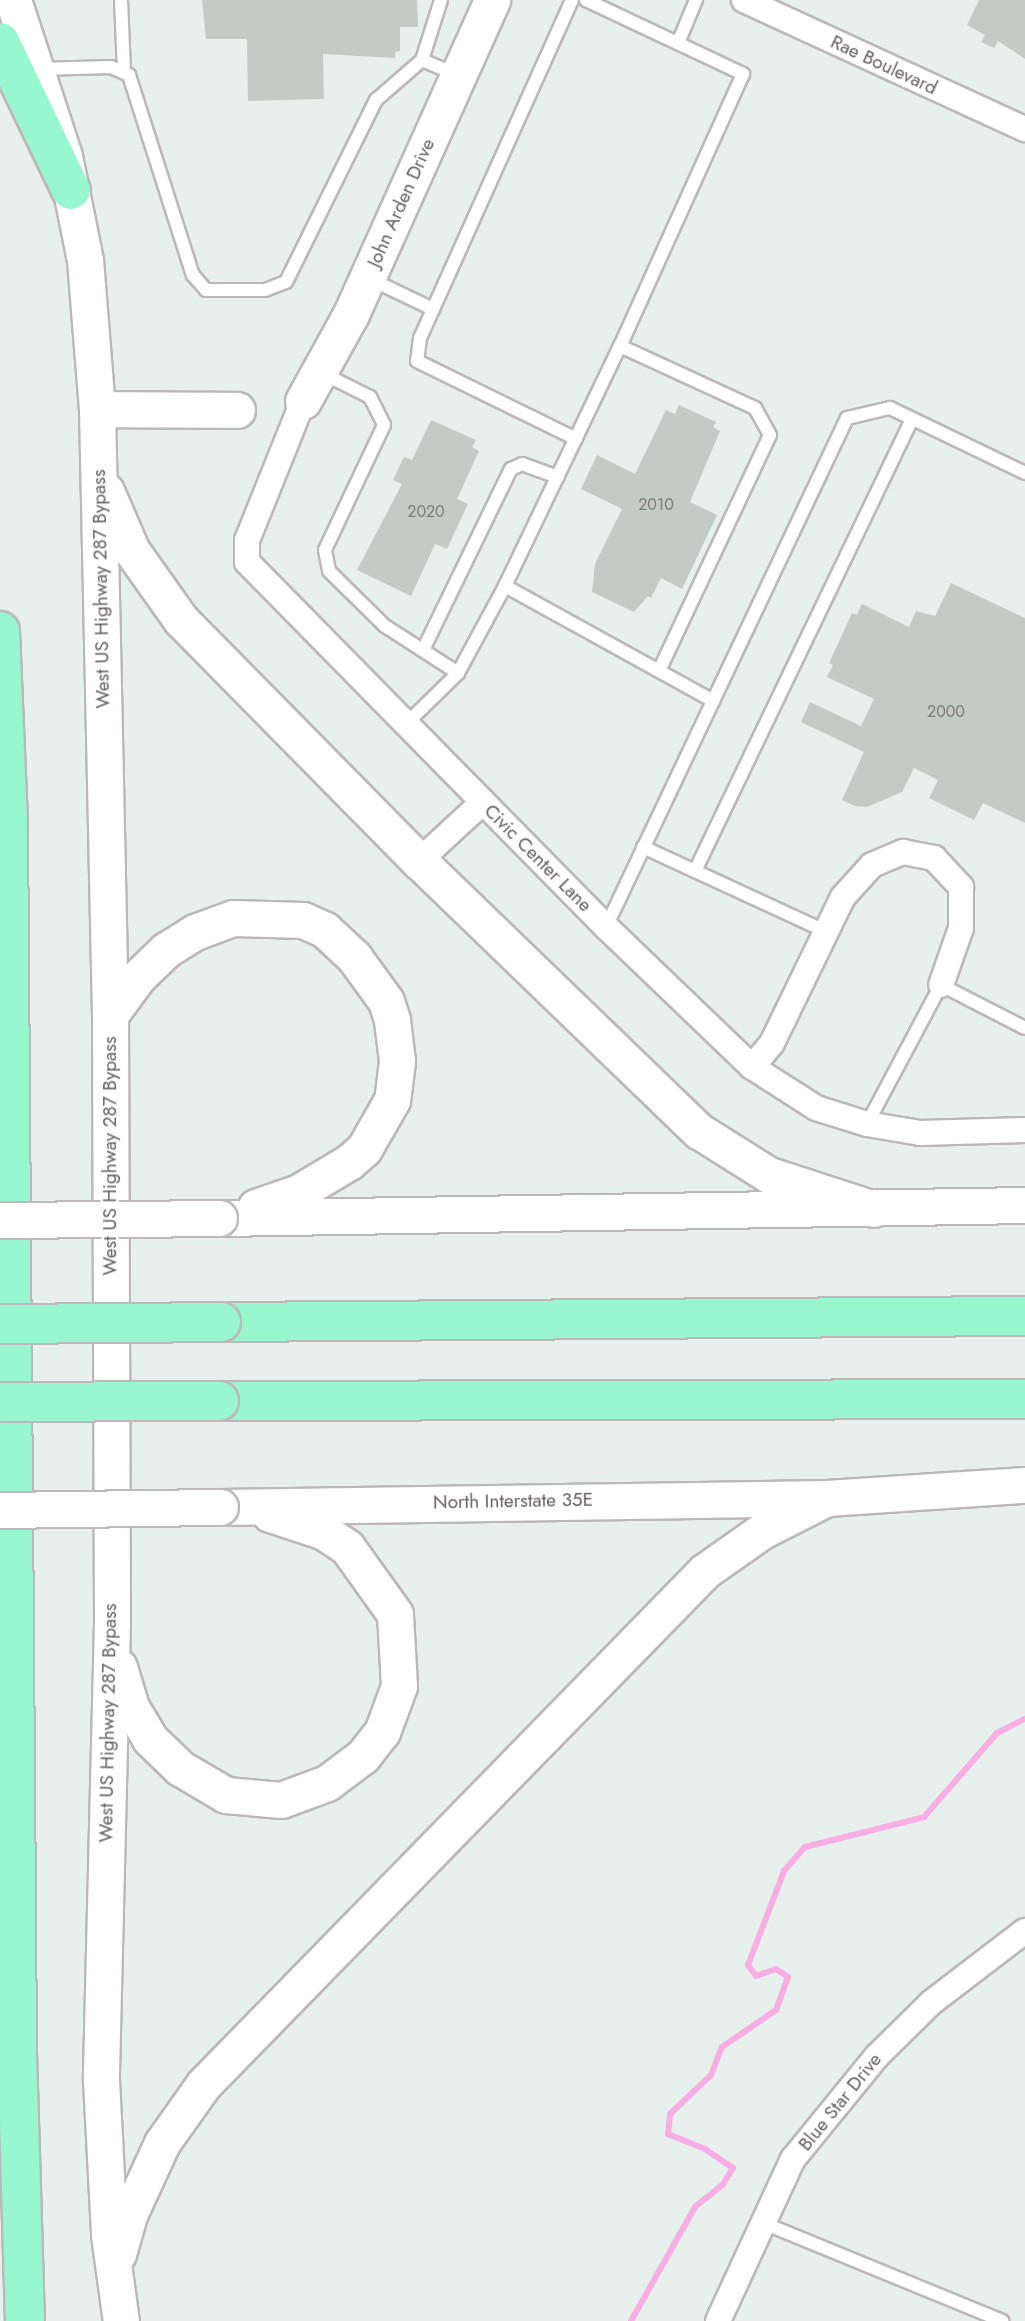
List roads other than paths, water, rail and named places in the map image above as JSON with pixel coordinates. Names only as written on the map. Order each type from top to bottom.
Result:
[{"type":"highway","points":[[0,42],[71,190]]},
{"type":"highway","points":[[0,631],[8,820],[17,2053],[24,2321]]},
{"type":"highway","points":[[0,1324],[1025,1316]]},
{"type":"highway","points":[[0,1402],[1025,1399]]},
{"type":"main road","name":"West US Highway 287 Bypass","points":[[13,0],[71,190],[90,302],[97,409],[110,1015],[112,1622],[101,2080],[113,2271],[121,2321]]},
{"type":"main road","name":"John Arden Drive","points":[[303,401],[322,372],[367,278],[492,0]]},
{"type":"main road","points":[[97,409],[237,410]]},
{"type":"main road","points":[[99,468],[132,551],[181,620],[419,861],[699,1131],[769,1175],[874,1209]]},
{"type":"main road","points":[[110,1015],[138,977],[181,939],[216,923],[254,916],[288,917],[325,930],[354,957],[386,1002],[396,1041],[396,1081],[385,1116],[364,1149],[299,1192],[219,1218]]},
{"type":"main road","points":[[0,1220],[1025,1205]]},
{"type":"main road","name":"North Interstate 35E","points":[[0,1510],[827,1498],[1025,1485]]},
{"type":"main road","points":[[113,2271],[129,2215],[162,2143],[203,2085],[705,1571],[762,1531],[827,1498]]},
{"type":"main road","points":[[112,1622],[118,1666],[137,1718],[150,1739],[180,1768],[211,1789],[242,1799],[281,1800],[327,1783],[363,1756],[382,1732],[399,1686],[395,1614],[360,1560],[334,1536],[232,1507]]},
{"type":"street","name":"Rae Boulevard","points":[[744,0],[1025,129]]},
{"type":"street","name":"Civic Center Lane","points":[[303,401],[247,540],[247,562],[606,927],[752,1067],[816,1108],[867,1124],[920,1133],[1025,1130]]},
{"type":"street","points":[[419,861],[483,802]]},
{"type":"street","points":[[752,1067],[772,1043],[843,897],[872,865],[903,852],[934,858],[961,887],[961,928],[941,985]]},
{"type":"street","name":"Blue Star Drive","points":[[718,2321],[761,2222],[793,2159],[877,2056],[932,2001],[1025,1931]]},
{"type":"lane","points":[[121,0],[124,71]]},
{"type":"lane","points":[[36,69],[111,66],[124,71],[133,80],[197,284],[206,290],[265,290],[293,276],[376,100],[422,60],[441,0]]},
{"type":"lane","points":[[572,0],[420,338],[417,361],[576,439]]},
{"type":"lane","points":[[406,724],[458,673],[505,586],[620,346],[743,74],[586,0]]},
{"type":"lane","points":[[678,43],[696,0]]},
{"type":"lane","points":[[422,60],[458,75]]},
{"type":"lane","points":[[367,278],[433,309]]},
{"type":"lane","points":[[620,346],[755,408],[770,435],[659,671]]},
{"type":"lane","points":[[322,372],[370,397],[384,425],[325,550],[328,570],[385,626],[458,673]]},
{"type":"lane","points":[[606,927],[848,418],[890,408],[1025,473]]},
{"type":"lane","points":[[695,872],[912,419]]},
{"type":"lane","points":[[423,650],[511,469],[522,464],[558,477]]},
{"type":"lane","points":[[505,586],[713,701]]},
{"type":"lane","points":[[643,847],[825,932]]},
{"type":"lane","points":[[867,1124],[941,985],[1025,1028]]},
{"type":"lane","points":[[761,2222],[1002,2321]]},
{"type":"waterway","points":[[631,2321],[695,2207],[723,2184],[733,2168],[705,2149],[668,2134],[670,2114],[711,2075],[722,2047],[776,2010],[788,1977],[776,1969],[756,1976],[748,1965],[784,1871],[805,1847],[924,1817],[997,1733],[1025,1719]]}]
